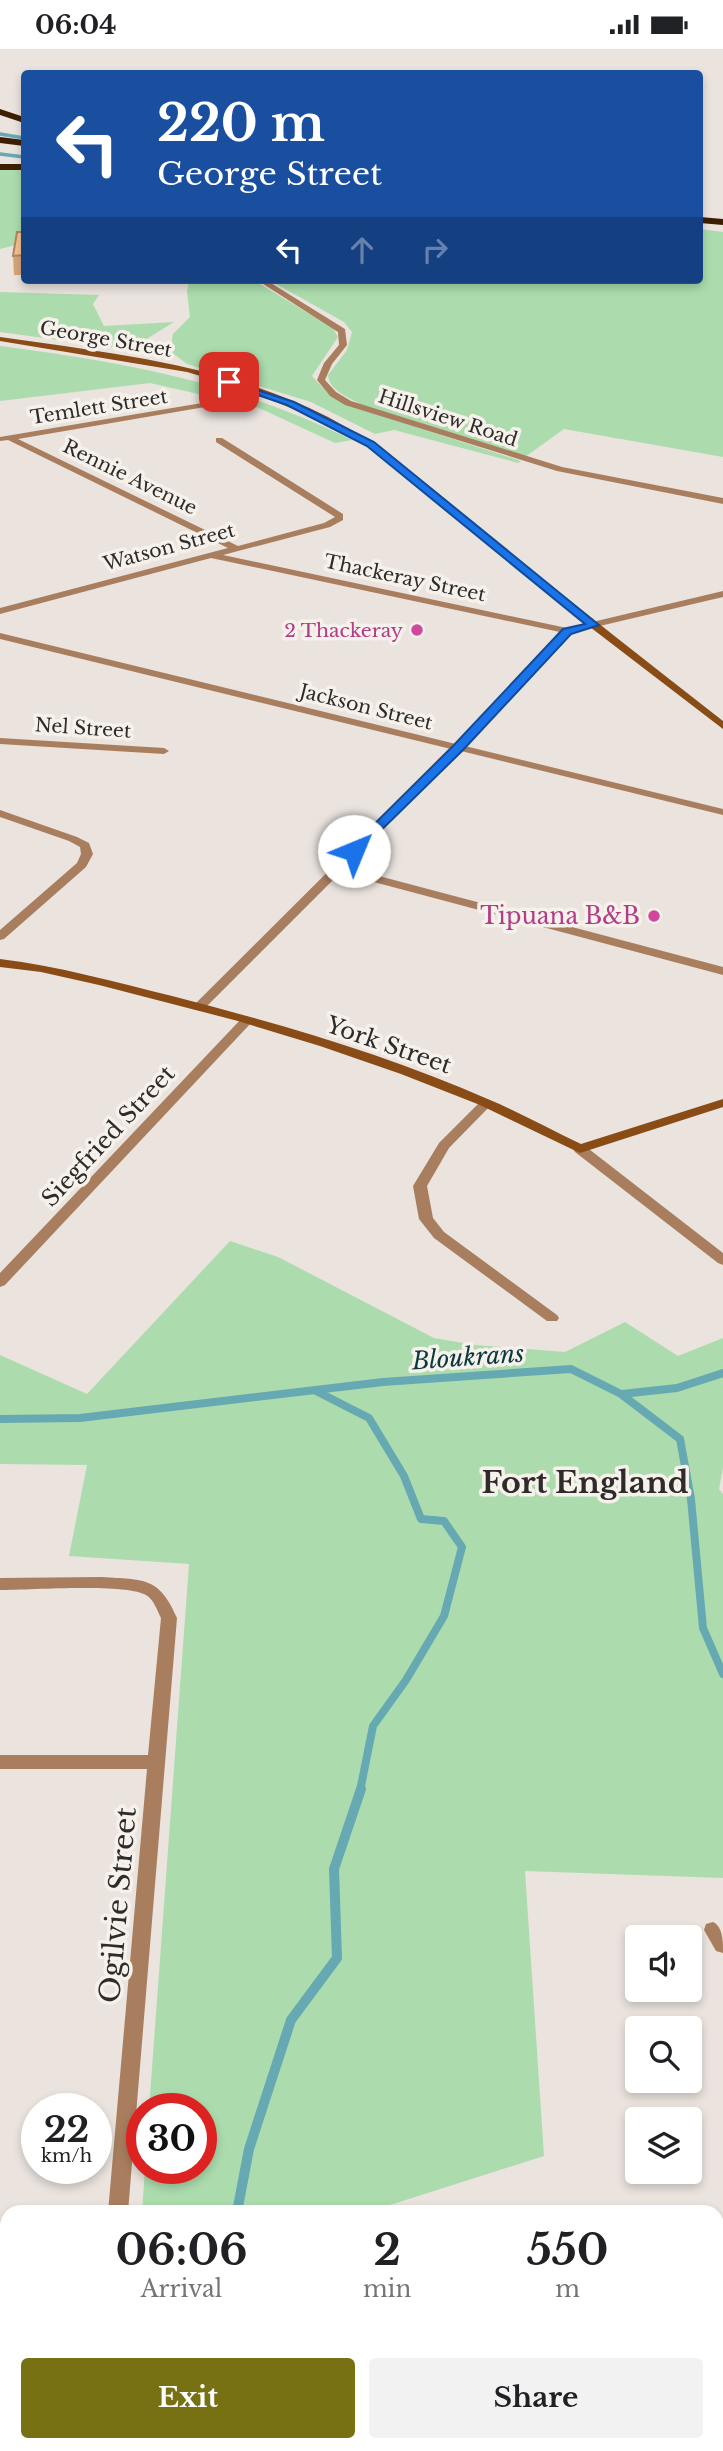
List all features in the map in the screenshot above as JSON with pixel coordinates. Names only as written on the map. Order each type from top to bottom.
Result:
[{"type":"highway","points":[[0,112],[21,119]]},
{"type":"highway","points":[[0,141],[21,143]]},
{"type":"highway","points":[[0,166],[21,167]]},
{"type":"highway","points":[[703,220],[723,222]]},
{"type":"main road","name":"George Street","points":[[0,339],[188,370],[250,388],[323,418],[370,444],[593,625],[723,726]]},
{"type":"main road","name":"York Street","points":[[0,963],[34,966],[247,1020],[405,1071],[487,1103],[580,1149]]},
{"type":"main road","points":[[580,1149],[723,1103]]},
{"type":"street","name":"Hillsview Road","points":[[267,284],[342,331],[343,345],[328,363],[321,380],[333,394],[348,403],[560,469],[723,501]]},
{"type":"street","name":"Temlett Street","points":[[5,439],[202,405]]},
{"type":"street","name":"Rennie Avenue","points":[[5,439],[235,548]]},
{"type":"street","name":"Watson Street","points":[[0,611],[327,525],[340,518],[339,514],[219,440]]},
{"type":"street","name":"Thackeray Street","points":[[209,555],[567,631],[723,594]]},
{"type":"street","points":[[199,1007],[458,748],[567,631]]},
{"type":"street","name":"Jackson Street","points":[[0,636],[723,812]]},
{"type":"street","points":[[0,650],[14,640]]},
{"type":"street","name":"Nel Street","points":[[0,741],[164,751]]},
{"type":"street","points":[[0,813],[73,839],[85,845],[88,854],[82,865],[0,936]]},
{"type":"street","points":[[336,868],[723,971]]},
{"type":"street","name":"Siegfried Street","points":[[1,1280],[247,1020]]},
{"type":"street","points":[[487,1103],[444,1146],[421,1186],[426,1219],[439,1235],[552,1318]]},
{"type":"street","name":"York Street","points":[[580,1149],[723,1260]]},
{"type":"street","name":"Ogilvie Street","points":[[0,1584],[131,1586],[152,1591],[163,1604],[169,1618],[119,2205]]},
{"type":"street","points":[[0,1762],[158,1762]]},
{"type":"green space","points":[[0,169],[21,170],[21,244],[0,249]]},
{"type":"green space","points":[[703,229],[723,232],[723,457],[564,429],[525,457],[362,405],[336,389],[329,381],[328,375],[347,350],[352,332],[344,322],[276,284],[703,284]]},
{"type":"green space","points":[[188,284],[260,284],[333,328],[338,337],[312,376],[330,396],[345,404],[521,461],[518,463],[394,430],[375,434],[311,402],[187,364],[170,351],[173,334],[190,317]]},
{"type":"green space","points":[[0,292],[99,295],[93,304],[104,326],[174,322],[140,343],[118,348],[0,332]]},
{"type":"green space","points":[[0,346],[137,368],[223,389],[308,420],[352,440],[335,443],[259,408],[150,383],[0,401]]},
{"type":"green space","points":[[230,1241],[278,1257],[434,1338],[475,1345],[565,1352],[625,1322],[678,1356],[723,1338],[723,1468],[719,1489],[723,1494],[723,1878],[525,1871],[544,2156],[390,2205],[142,2205],[144,2184],[217,2184],[217,2093],[150,2093],[189,1564],[69,1556],[87,1465],[0,1464],[0,1355],[87,1394]]},
{"type":"building","points":[[17,232],[21,232],[21,255],[13,256]]},
{"type":"waterway","points":[[0,134],[21,138]]},
{"type":"waterway","points":[[0,154],[21,157]]},
{"type":"waterway","name":"Bloukrans","points":[[0,1419],[80,1418],[383,1382],[571,1369],[621,1394],[680,1439],[691,1499],[703,1628],[723,1674]]},
{"type":"waterway","points":[[622,1394],[677,1388],[723,1373]]},
{"type":"waterway","points":[[316,1391],[369,1418],[404,1476],[421,1519],[444,1521],[462,1547],[444,1616],[406,1680],[373,1726],[360,1791]]},
{"type":"waterway","points":[[238,2205],[249,2149],[291,2020],[337,1958],[334,1869],[361,1789]]},
{"type":"place","name":"2 Thackeray","points":[[417,630]]},
{"type":"place","name":"Tipuana B&B","points":[[654,916]]},
{"type":"district","name":"Fort England","points":[[585,1482]]},
{"type":"route","points":[[229,382],[323,418],[370,444],[593,625],[567,631],[458,748],[354,851]]}]
